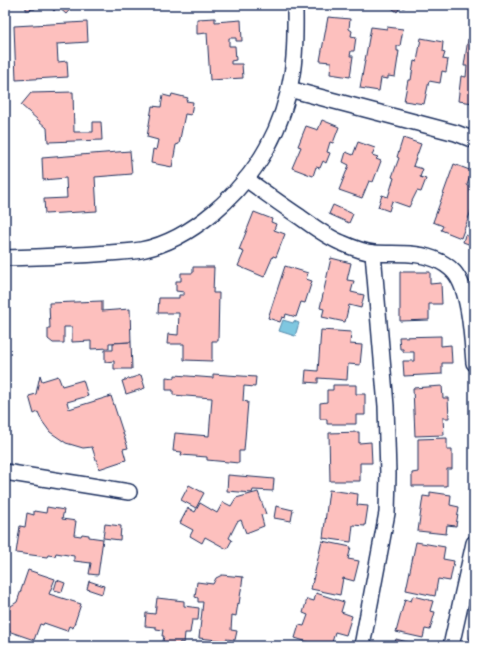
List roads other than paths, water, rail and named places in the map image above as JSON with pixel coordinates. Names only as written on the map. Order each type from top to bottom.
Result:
[{"type":"street","points":[[5,258],[80,255],[141,250],[189,230],[200,223],[227,199],[246,179],[260,159],[283,112],[294,62],[295,5]]},
{"type":"street","points":[[289,89],[456,133],[474,140]]},
{"type":"street","points":[[246,179],[320,231],[341,243],[373,253],[411,254],[424,256],[435,259],[446,265],[455,273],[461,284],[466,301],[471,325],[474,363]]},
{"type":"street","points":[[362,646],[387,513],[388,474],[385,398],[373,253]]},
{"type":"street","points":[[5,472],[129,492]]},
{"type":"street","points":[[451,646],[474,543]]},
{"type":"water","points":[[283,320],[299,323],[295,336],[279,331]]}]
